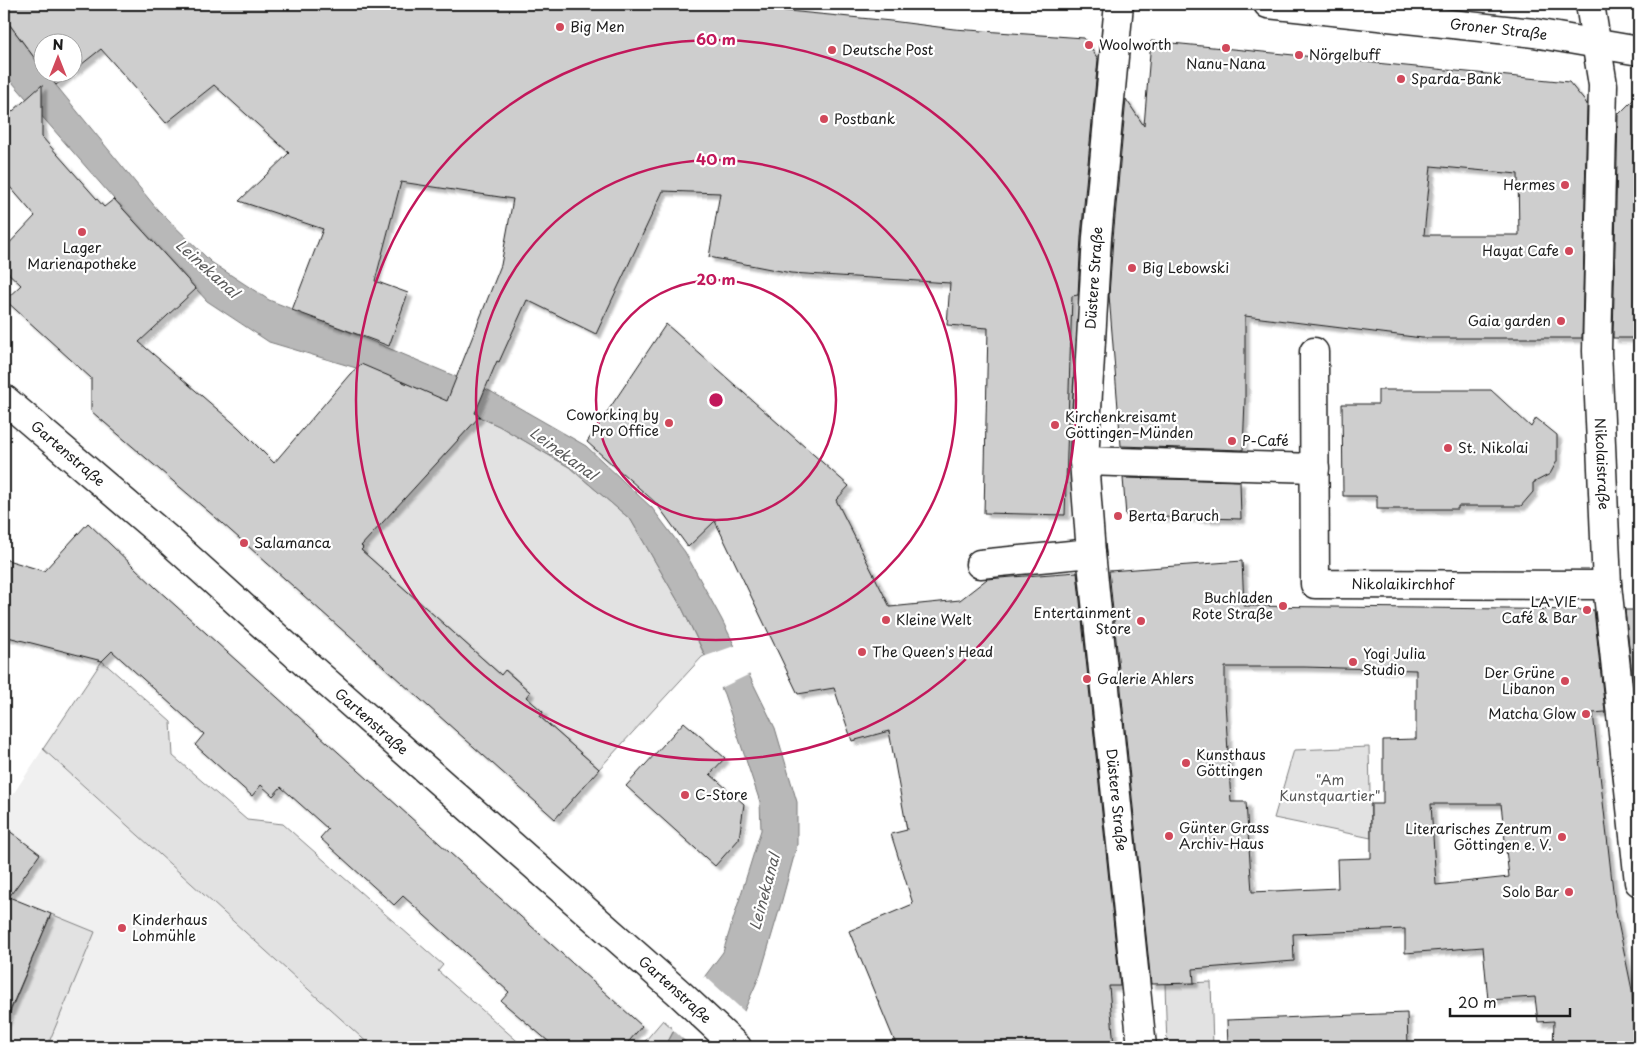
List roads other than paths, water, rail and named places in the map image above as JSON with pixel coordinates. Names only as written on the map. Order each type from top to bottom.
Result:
[{"type":"street","name":"Düstere Straße","points":[[1119,4],[1096,238],[1084,461],[1091,553],[1142,1047]]},
{"type":"street","name":"Groner Straße","points":[[1268,4],[1534,33],[1639,51]]},
{"type":"street","name":"Nikolaistraße","points":[[1590,4],[1603,85],[1597,351],[1607,585],[1639,882]]},
{"type":"street","name":"Nikolaikirchhof","points":[[1314,352],[1315,584],[1607,585]]},
{"type":"street","name":"Gartenstraße","points":[[4,399],[170,542],[737,1047]]},
{"type":"street","points":[[1084,461],[1314,468]]},
{"type":"street","points":[[980,564],[1091,553]]},
{"type":"water","name":"Leinekanal","points":[[4,17],[32,55],[32,82],[53,82],[157,209],[211,262],[269,300],[490,391],[586,446],[652,508],[685,552],[722,620],[775,728],[797,802],[797,845],[781,904],[760,975],[728,1047],[665,1047],[705,976],[723,952],[761,830],[760,802],[724,694],[682,608],[631,520],[569,467],[499,426],[403,382],[269,342],[207,301],[114,199],[5,74]]},
{"type":"place","name":"Big Men","points":[[560,27]]},
{"type":"place","name":"Woolworth","points":[[1089,45]]},
{"type":"place","name":"Nanu-Nana","points":[[1226,48]]},
{"type":"place","name":"Deutsche Post","points":[[832,50]]},
{"type":"place","name":"Nörgelbuff","points":[[1299,55]]},
{"type":"place","name":"Sparda-Bank","points":[[1401,79]]},
{"type":"place","name":"Postbank","points":[[824,119]]},
{"type":"place","name":"Hermes","points":[[1565,185]]},
{"type":"place","name":"Lager Marienapotheke","points":[[82,232]]},
{"type":"place","name":"Hayat Cafe","points":[[1569,251]]},
{"type":"place","name":"Big Lebowski","points":[[1132,268]]},
{"type":"place","name":"Gaia garden","points":[[1561,321]]},
{"type":"place","name":"Coworking by Pro Office","points":[[669,423]]},
{"type":"place","name":"Kirchenkreisamt Göttingen–Münden","points":[[1055,425]]},
{"type":"place","name":"P-Café","points":[[1232,441]]},
{"type":"place","name":"St. Nikolai","points":[[1448,448]]},
{"type":"place","name":"Berta Baruch","points":[[1118,516]]},
{"type":"place","name":"Salamanca","points":[[244,543]]},
{"type":"place","name":"Buchladen Rote Straße","points":[[1283,606]]},
{"type":"place","name":"LA VIE Café & Bar","points":[[1587,610]]},
{"type":"place","name":"Kleine Welt","points":[[886,620]]},
{"type":"place","name":"Entertainment Store","points":[[1141,621]]},
{"type":"place","name":"The Queen's Head","points":[[862,652]]},
{"type":"place","name":"Yogi Julia Studio","points":[[1353,662]]},
{"type":"place","name":"Galerie Ahlers","points":[[1087,679]]},
{"type":"place","name":"Der Grüne Libanon","points":[[1565,681]]},
{"type":"place","name":"Matcha Glow","points":[[1586,714]]},
{"type":"place","name":"Kunsthaus Göttingen","points":[[1186,763]]},
{"type":"place","name":"C-Store","points":[[685,795]]},
{"type":"place","name":"Günter Grass Archiv-Haus","points":[[1169,836]]},
{"type":"place","name":"Literarisches Zentrum Göttingen e. V.","points":[[1562,837]]},
{"type":"place","name":"Solo Bar","points":[[1569,892]]},
{"type":"place","name":"Kinderhaus Lohmühle","points":[[122,928]]},
{"type":"park label","name":"\"Am Kunstquartier\"","points":[[1330,788]]}]
